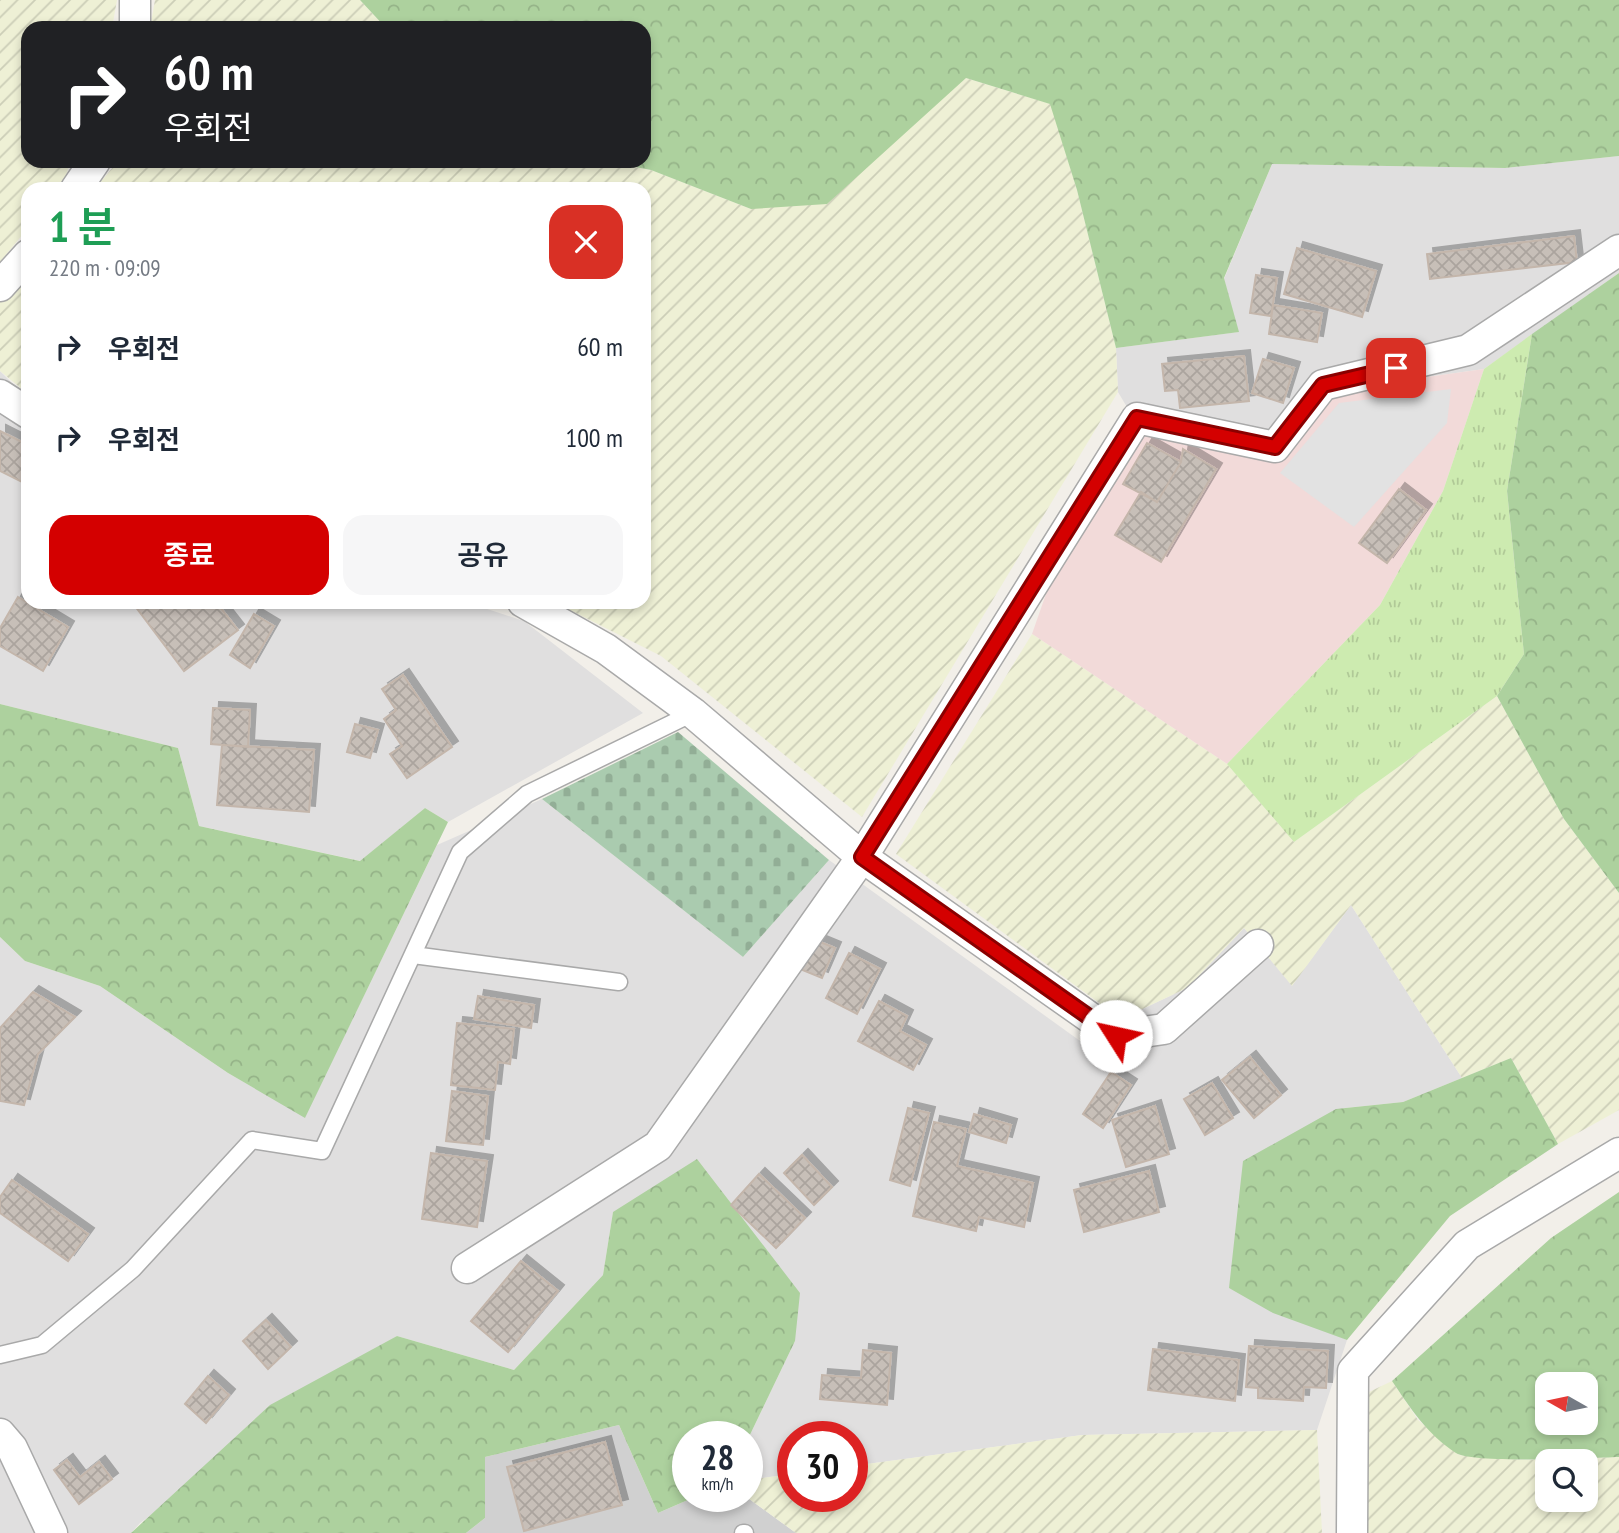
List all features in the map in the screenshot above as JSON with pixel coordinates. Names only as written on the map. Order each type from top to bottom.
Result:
[{"type":"street","points":[[135,0],[135,21]]},
{"type":"street","points":[[467,1268],[658,1146],[862,857],[1137,418],[1275,447],[1323,385],[1468,350],[1619,250]]},
{"type":"street","points":[[0,285],[21,264]]},
{"type":"street","points":[[0,395],[21,408]]},
{"type":"street","points":[[535,609],[606,649],[693,713],[862,857],[1116,1036],[1164,1030],[1258,945]]},
{"type":"street","points":[[1352,1533],[1353,1371],[1467,1245],[1619,1153]]},
{"type":"street","points":[[0,1434],[12,1448],[52,1533]]},
{"type":"lane","points":[[0,1355],[42,1345],[134,1269],[252,1140],[322,1151],[460,852],[527,794],[693,713]]},
{"type":"lane","points":[[413,955],[619,982]]},
{"type":"shaded area","points":[[1619,156],[1619,273],[1484,369],[1334,390],[1287,454],[1140,429],[1118,392],[1116,348],[1238,332],[1224,279],[1272,164],[1505,168]]},
{"type":"shaded area","points":[[1484,369],[1443,491],[1380,605],[1227,764],[1032,634],[1054,571],[1140,429],[1287,454],[1334,390]]},
{"type":"shaded area","points":[[0,371],[21,392],[21,609],[487,609],[524,621],[643,713],[448,822],[425,808],[361,861],[199,826],[178,748],[0,704]]},
{"type":"shaded area","points":[[1451,389],[1447,423],[1354,527],[1280,473],[1339,403]]},
{"type":"shaded area","points":[[542,799],[743,957],[829,860],[1094,1051],[1121,1019],[1187,988],[1244,928],[1292,985],[1351,905],[1462,1078],[1403,1102],[1336,1109],[1229,1288],[1347,1340],[1317,1430],[1082,1435],[868,1464],[868,1421],[777,1421],[777,1476],[763,1478],[763,1421],[757,1421],[795,1341],[613,1212],[603,1275],[514,1370],[397,1336],[140,1523],[131,1533],[0,1533],[0,937],[25,961],[100,986],[228,1073],[305,1117],[437,845]]},
{"type":"shaded area","points":[[619,1425],[658,1513],[672,1507],[672,1512],[763,1512],[763,1509],[796,1533],[466,1533],[485,1518],[485,1457]]},
{"type":"green space","points":[[0,0],[117,0],[113,21],[21,21],[21,168],[68,168],[61,182],[21,182],[21,236],[0,262]]},
{"type":"green space","points":[[155,0],[360,0],[380,21],[151,21]]},
{"type":"green space","points":[[360,0],[1619,0],[1619,156],[1505,168],[1272,164],[1224,278],[1239,332],[1116,348],[1077,190],[1050,104],[966,78],[827,204],[751,209],[641,168],[651,168],[651,21],[380,21]]},
{"type":"green space","points":[[966,78],[1051,104],[1077,190],[1116,348],[1118,392],[862,817],[661,656],[568,609],[651,609],[651,182],[101,182],[112,168],[641,168],[751,209]]},
{"type":"green space","points":[[21,268],[21,388],[0,371],[0,290]]},
{"type":"green space","points":[[1619,273],[1619,893],[1564,819],[1497,696],[1524,654],[1507,491],[1532,334]]},
{"type":"green space","points":[[1532,334],[1507,491],[1524,654],[1497,696],[1294,842],[1227,764],[1380,605],[1443,491],[1484,369]]},
{"type":"green space","points":[[1032,634],[1227,764],[1294,842],[1497,696],[1564,819],[1619,893],[1619,1110],[1558,1144],[1511,1058],[1462,1078],[1351,905],[1292,986],[1244,928],[1187,988],[1121,1019],[896,854]]},
{"type":"green space","points":[[0,704],[178,748],[199,826],[360,861],[425,808],[448,822],[305,1118],[228,1073],[100,986],[25,961],[0,937]]},
{"type":"green space","points":[[678,732],[829,860],[743,957],[542,799]]},
{"type":"green space","points":[[1511,1058],[1558,1144],[1450,1216],[1347,1340],[1273,1313],[1229,1288],[1243,1161],[1336,1109],[1403,1102]]},
{"type":"green space","points":[[697,1159],[800,1293],[795,1341],[757,1421],[672,1421],[672,1507],[658,1513],[619,1425],[485,1457],[485,1518],[466,1533],[131,1533],[270,1405],[397,1336],[514,1370],[603,1275],[613,1212]]},
{"type":"green space","points":[[1619,1192],[1619,1457],[1598,1458],[1598,1449],[1535,1449],[1535,1459],[1485,1458],[1456,1453],[1428,1429],[1392,1381],[1551,1238]]},
{"type":"green space","points":[[1392,1381],[1418,1420],[1459,1455],[1535,1460],[1535,1512],[1598,1512],[1598,1458],[1619,1457],[1619,1533],[1366,1533],[1369,1392]]},
{"type":"green space","points":[[1317,1430],[1322,1533],[796,1533],[763,1509],[763,1478],[777,1476],[777,1512],[868,1512],[868,1464],[1082,1435]]},
{"type":"building","points":[[1574,236],[1577,262],[1430,279],[1427,254]]},
{"type":"building","points":[[1297,248],[1376,271],[1362,317],[1284,294]]},
{"type":"building","points":[[1256,275],[1277,278],[1271,316],[1250,313]]},
{"type":"building","points":[[1273,305],[1322,313],[1317,342],[1269,334]]},
{"type":"building","points":[[1244,356],[1249,401],[1180,408],[1178,390],[1165,391],[1162,364]]},
{"type":"building","points":[[1263,359],[1294,368],[1283,403],[1252,393]]},
{"type":"building","points":[[0,431],[21,442],[21,482],[0,471]]},
{"type":"building","points":[[1147,443],[1181,462],[1157,502],[1123,484]]},
{"type":"building","points":[[1183,449],[1216,469],[1161,562],[1115,535],[1141,492],[1157,502],[1181,462]]},
{"type":"building","points":[[1399,489],[1426,510],[1387,563],[1359,543]]},
{"type":"building","points":[[18,597],[21,599],[21,609],[38,609],[68,627],[43,671],[0,646],[0,628]]},
{"type":"building","points":[[137,609],[222,609],[238,630],[184,671]]},
{"type":"building","points":[[254,614],[274,626],[250,668],[230,655]]},
{"type":"building","points":[[403,675],[452,747],[407,778],[390,754],[402,746],[384,719],[396,710],[382,689]]},
{"type":"building","points":[[213,708],[250,710],[248,747],[211,744]]},
{"type":"building","points":[[355,724],[378,730],[370,758],[347,752]]},
{"type":"building","points":[[222,745],[314,750],[309,812],[217,805]]},
{"type":"building","points":[[813,939],[835,948],[822,978],[800,969]]},
{"type":"building","points":[[849,953],[880,969],[857,1014],[826,998]]},
{"type":"building","points":[[33,992],[75,1017],[38,1054],[24,1105],[0,1101],[0,1028]]},
{"type":"building","points":[[478,996],[534,1005],[531,1028],[474,1019]]},
{"type":"building","points":[[879,1001],[907,1016],[900,1031],[926,1045],[913,1070],[858,1041]]},
{"type":"building","points":[[457,1023],[514,1029],[510,1064],[498,1062],[495,1090],[451,1085]]},
{"type":"building","points":[[1250,1057],[1281,1095],[1254,1118],[1222,1080]]},
{"type":"building","points":[[1111,1072],[1131,1085],[1103,1128],[1083,1114]]},
{"type":"building","points":[[1212,1083],[1233,1118],[1205,1135],[1184,1099]]},
{"type":"building","points":[[452,1091],[488,1096],[483,1145],[446,1141]]},
{"type":"building","points":[[1155,1106],[1169,1154],[1126,1167],[1112,1120]]},
{"type":"building","points":[[908,1108],[929,1113],[910,1186],[890,1180]]},
{"type":"building","points":[[974,1114],[1011,1125],[1006,1143],[969,1132]]},
{"type":"building","points":[[934,1122],[966,1129],[957,1166],[1033,1183],[1024,1227],[979,1217],[976,1231],[913,1216]]},
{"type":"building","points":[[431,1153],[487,1161],[477,1227],[422,1219]]},
{"type":"building","points":[[802,1155],[832,1187],[814,1205],[784,1173]]},
{"type":"building","points":[[1149,1171],[1159,1212],[1084,1232],[1074,1190]]},
{"type":"building","points":[[759,1174],[805,1218],[776,1248],[731,1205]]},
{"type":"building","points":[[12,1180],[88,1234],[68,1261],[0,1213],[0,1197]]},
{"type":"building","points":[[521,1261],[558,1291],[508,1352],[471,1321]]},
{"type":"building","points":[[266,1320],[291,1347],[268,1369],[243,1341]]},
{"type":"building","points":[[1249,1346],[1328,1351],[1326,1388],[1304,1387],[1303,1401],[1258,1398],[1258,1388],[1246,1387]]},
{"type":"building","points":[[1153,1349],[1239,1360],[1235,1401],[1148,1390]]},
{"type":"building","points":[[863,1350],[891,1353],[887,1405],[820,1399],[822,1375],[861,1378]]},
{"type":"building","points":[[208,1376],[229,1395],[206,1423],[185,1404]]},
{"type":"building","points":[[605,1442],[622,1505],[524,1531],[507,1467]]},
{"type":"building","points":[[67,1460],[80,1477],[99,1462],[112,1479],[79,1504],[54,1470]]},
{"type":"route","points":[[1116,1036],[862,857],[1137,418],[1275,447],[1323,385],[1396,368]]}]
